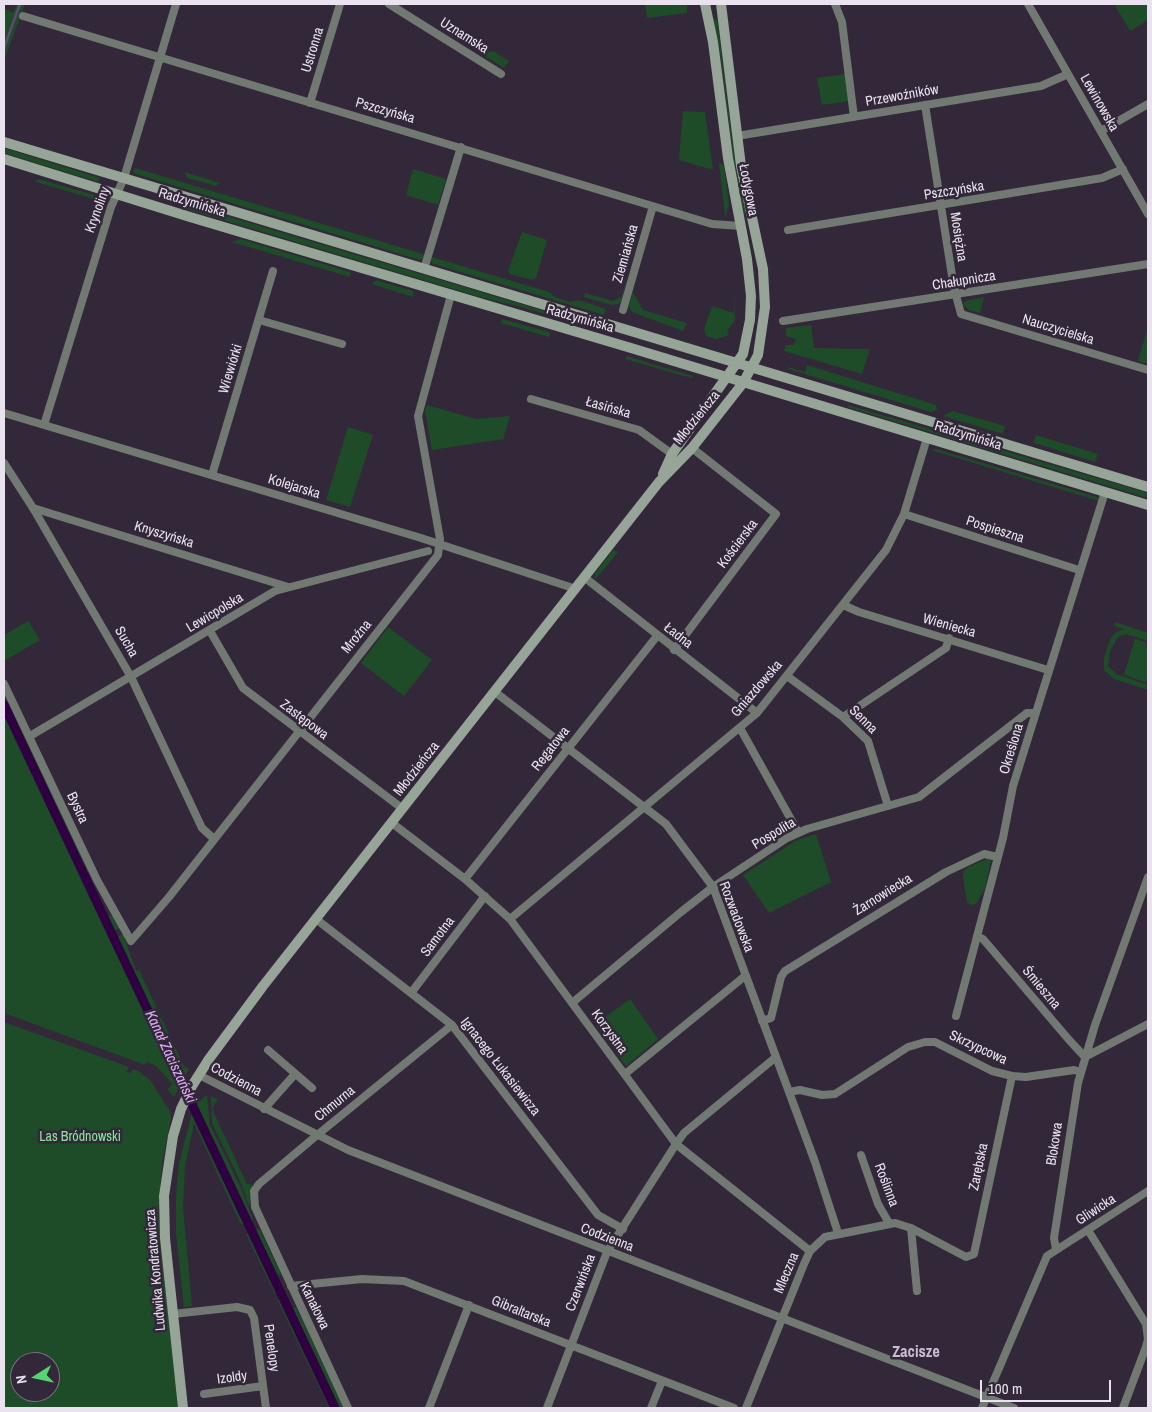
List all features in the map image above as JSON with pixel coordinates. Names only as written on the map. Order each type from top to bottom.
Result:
[{"type":"main road","name":"Łodygowa","points":[[705,4],[714,42],[728,158],[747,259],[751,296],[746,344],[728,378]]},
{"type":"main road","name":"Łodygowa","points":[[721,4],[743,177],[761,252],[765,295],[761,344],[752,368]]},
{"type":"main road","name":"Radzymińska","points":[[4,142],[752,368],[883,405],[1148,487]]},
{"type":"main road","name":"Radzymińska","points":[[4,159],[1148,505]]},
{"type":"main road","name":"Młodzieńcza","points":[[199,1074],[316,919],[659,482],[692,448],[743,383],[752,368]]},
{"type":"main road","name":"Młodzieńcza","points":[[659,482],[672,454],[728,378]]},
{"type":"main road","name":"Ludwika Kondratowicza","points":[[182,1408],[165,1231],[164,1196],[173,1136],[185,1101],[199,1074]]},
{"type":"street","name":"Krynoliny","points":[[44,425],[115,194],[124,178],[176,4]]},
{"type":"street","name":"Ustronna","points":[[310,103],[340,4]]},
{"type":"street","name":"Uznamska","points":[[389,4],[501,74]]},
{"type":"street","points":[[835,4],[841,17],[854,117]]},
{"type":"street","name":"Lewinowska","points":[[1028,4],[1148,214]]},
{"type":"street","name":"Pszczyńska","points":[[23,16],[712,224],[741,226]]},
{"type":"street","name":"Przewoźników","points":[[737,136],[1041,86],[1068,74]]},
{"type":"street","points":[[1101,131],[1148,104]]},
{"type":"street","name":"Mosiężna","points":[[925,105],[955,295],[960,314]]},
{"type":"street","points":[[424,269],[461,147]]},
{"type":"street","name":"Pszczyńska","points":[[788,230],[1102,178],[1123,169]]},
{"type":"street","name":"Ziemiańska","points":[[623,310],[653,206]]},
{"type":"street","name":"Chałupnicza","points":[[783,321],[1148,264]]},
{"type":"street","name":"Wiewiórki","points":[[212,474],[273,271]]},
{"type":"street","points":[[440,545],[418,416],[451,295]]},
{"type":"street","name":"Nauczycielska","points":[[960,314],[1148,370]]},
{"type":"street","points":[[259,320],[342,344]]},
{"type":"street","name":"Łasińska","points":[[531,399],[639,430],[672,454]]},
{"type":"street","name":"Kolejarska","points":[[4,413],[212,474],[576,588]]},
{"type":"street","name":"Gniazdowska","points":[[510,919],[757,713],[886,550],[904,514],[927,438]]},
{"type":"street","name":"Kościerska","points":[[674,650],[776,514],[692,448]]},
{"type":"street","name":"Sucha","points":[[4,464],[33,508],[131,677],[202,828],[214,839]]},
{"type":"street","name":"Określona","points":[[956,1016],[998,857],[1013,786],[1034,713],[1105,492]]},
{"type":"street","name":"Knyszyńska","points":[[33,508],[288,586]]},
{"type":"street","name":"Pospieszna","points":[[904,514],[1079,570]]},
{"type":"street","name":"Mroźna","points":[[130,941],[137,936],[438,555],[440,545]]},
{"type":"street","name":"Lewicpolska","points":[[30,736],[275,591],[288,586],[428,551]]},
{"type":"street","name":"Ładna","points":[[584,578],[757,713]]},
{"type":"street","name":"Wieniecka","points":[[843,604],[859,612],[949,638],[1048,670]]},
{"type":"street","name":"Zastępowa","points":[[210,631],[243,688],[403,809]]},
{"type":"street","name":"Regatowa","points":[[465,879],[657,636]]},
{"type":"street","points":[[843,718],[946,648],[949,638]]},
{"type":"street","name":"Senna","points":[[787,676],[843,718],[868,741],[888,806]]},
{"type":"street","name":"Bystra","points":[[4,684],[97,880],[130,941]]},
{"type":"street","name":"Rozwadowska","points":[[495,692],[666,824],[713,887],[744,976],[818,1170],[838,1233]]},
{"type":"street","name":"Pospolita","points":[[572,1004],[713,887],[798,832],[923,794],[1027,713],[1034,713]]},
{"type":"street","points":[[740,728],[798,832]]},
{"type":"street","name":"Korzystna","points":[[392,823],[465,879],[510,919],[676,1144],[810,1250]]},
{"type":"street","name":"Żarnowiecka","points":[[762,1021],[771,1018],[781,977],[785,971],[946,872],[984,854],[998,857]]},
{"type":"street","name":"Blokowa","points":[[1056,1250],[1054,1238],[1071,1123],[1081,1072],[1148,877]]},
{"type":"street","name":"Samotna","points":[[411,993],[485,896]]},
{"type":"street","name":"Ignacego Łukasiewicza","points":[[316,919],[452,1025],[598,1215],[623,1229]]},
{"type":"street","name":"Śmieszna","points":[[977,936],[983,939],[1085,1056]]},
{"type":"street","points":[[625,1074],[744,976]]},
{"type":"street","points":[[1085,1056],[1148,1024]]},
{"type":"street","name":"Chmurna","points":[[258,1214],[253,1196],[256,1187],[452,1025]]},
{"type":"street","name":"Skrzypcowa","points":[[788,1092],[800,1090],[822,1095],[835,1094],[908,1047],[925,1042],[935,1042],[992,1071],[1012,1076],[1026,1077],[1074,1070],[1081,1072]]},
{"type":"street","points":[[268,1050],[312,1088]]},
{"type":"street","points":[[608,1252],[684,1134],[776,1057]]},
{"type":"street","name":"Codzienna","points":[[199,1074],[316,1136],[348,1150],[1014,1408]]},
{"type":"street","points":[[264,1109],[295,1074]]},
{"type":"street","name":"Zarębska","points":[[966,1257],[974,1254],[1012,1076]]},
{"type":"street","name":"Roślinna","points":[[861,1155],[878,1204],[889,1223]]},
{"type":"street","name":"Gliwicka","points":[[1056,1250],[1148,1191]]},
{"type":"street","name":"Kanałowa","points":[[258,1214],[348,1408]]},
{"type":"street","name":"Mleczna","points":[[746,1408],[810,1250],[826,1237],[838,1233],[895,1223],[911,1228],[966,1257]]},
{"type":"street","points":[[911,1228],[917,1291]]},
{"type":"street","points":[[1088,1230],[1146,1324],[1148,1339],[1146,1347],[1123,1408]]},
{"type":"street","points":[[982,1408],[1047,1256],[1056,1250]]},
{"type":"street","name":"Czerwińska","points":[[547,1408],[608,1252]]},
{"type":"street","name":"Gibraltarska","points":[[291,1286],[362,1279],[388,1279],[419,1286],[734,1408]]},
{"type":"street","points":[[429,1408],[469,1306]]},
{"type":"street","name":"Penelopy","points":[[173,1314],[237,1307],[250,1310],[254,1318],[266,1408]]},
{"type":"street","points":[[651,1408],[662,1381]]},
{"type":"street","name":"Izoldy","points":[[204,1394],[263,1386]]},
{"type":"green space","points":[[13,4],[25,4],[4,61],[4,8],[13,13],[16,6]]},
{"type":"green space","points":[[645,4],[687,4],[687,13],[647,18]]},
{"type":"green space","points":[[1114,4],[1148,4],[1148,20],[1130,31]]},
{"type":"green space","points":[[717,19],[736,169],[747,214],[745,215],[736,180],[719,44],[713,20]]},
{"type":"green space","points":[[493,51],[509,61],[504,68],[480,53]]},
{"type":"green space","points":[[846,74],[849,101],[822,105],[817,78]]},
{"type":"green space","points":[[683,111],[705,112],[713,170],[679,160]]},
{"type":"green space","points":[[4,148],[100,178],[98,182],[4,153]]},
{"type":"green space","points":[[719,162],[724,165],[729,205],[725,217]]},
{"type":"green space","points":[[135,168],[423,254],[425,257],[420,260],[136,174],[133,171]]},
{"type":"green space","points":[[413,169],[446,179],[438,205],[406,195]]},
{"type":"green space","points":[[185,172],[220,183],[216,186],[187,178]]},
{"type":"green space","points":[[38,179],[95,195],[94,199],[36,182]]},
{"type":"green space","points":[[186,206],[220,214],[608,330],[608,332],[480,297],[186,209]]},
{"type":"green space","points":[[522,232],[547,240],[536,278],[532,280],[510,274],[508,271]]},
{"type":"green space","points":[[241,239],[350,272],[350,277],[232,242]]},
{"type":"green space","points":[[432,257],[549,292],[555,297],[570,302],[579,300],[606,309],[604,315],[434,264],[430,260]]},
{"type":"green space","points":[[628,275],[619,304],[612,305],[584,297],[585,293],[613,301],[621,297]]},
{"type":"green space","points":[[376,280],[413,291],[413,297],[372,284]]},
{"type":"green space","points":[[734,290],[735,320],[727,331],[729,332],[727,336],[716,339],[706,336],[704,329],[712,306],[734,313]]},
{"type":"green space","points":[[633,292],[643,310],[687,323],[683,331],[632,312],[629,306]]},
{"type":"green space","points":[[984,297],[980,313],[969,310],[963,305],[965,301]]},
{"type":"green space","points":[[502,319],[549,332],[550,335],[549,337],[501,323]]},
{"type":"green space","points":[[811,325],[814,348],[870,349],[862,374],[784,351],[786,345],[794,345],[796,339],[786,336],[786,328]]},
{"type":"green space","points":[[1148,326],[1148,364],[1138,361]]},
{"type":"green space","points":[[627,356],[693,376],[692,378],[625,359]]},
{"type":"green space","points":[[807,365],[936,405],[937,410],[931,412],[788,369],[788,367],[805,372]]},
{"type":"green space","points":[[427,405],[476,419],[510,416],[503,439],[432,450],[425,411]]},
{"type":"green space","points":[[848,405],[1148,493],[1148,498],[847,407]]},
{"type":"green space","points":[[952,411],[1005,426],[1003,434],[943,416]]},
{"type":"green space","points":[[348,427],[373,435],[350,507],[326,500]]},
{"type":"green space","points":[[1036,435],[1098,454],[1095,462],[1034,443]]},
{"type":"green space","points":[[936,449],[1097,497],[1099,501],[931,450]]},
{"type":"green space","points":[[613,550],[618,552],[595,580],[595,573]]},
{"type":"green space","points":[[28,621],[40,640],[4,661],[4,635]]},
{"type":"green space","points":[[1115,622],[1148,633],[1148,641],[1126,634],[1118,637],[1110,651],[1108,666],[1116,674],[1148,685],[1148,690],[1114,679],[1104,670],[1104,659],[1110,639],[1116,632],[1124,629],[1114,626]]},
{"type":"green space","points":[[388,627],[432,660],[404,696],[361,663]]},
{"type":"green space","points":[[1135,639],[1148,643],[1148,683],[1124,675]]},
{"type":"green space","points":[[4,708],[180,1085],[174,1097],[167,1089],[173,1084],[156,1066],[147,1062],[145,1065],[4,1013]]},
{"type":"green space","points":[[15,714],[90,870],[85,873],[106,917],[113,914],[120,928],[112,932],[12,716]]},
{"type":"green space","points":[[816,834],[831,882],[769,913],[743,875],[797,840]]},
{"type":"green space","points":[[987,859],[991,860],[985,888],[976,904],[970,905],[967,901],[964,871],[968,867]]},
{"type":"green space","points":[[123,934],[136,971],[139,970],[184,1066],[189,1069],[181,1082],[115,938]]},
{"type":"green space","points":[[630,999],[658,1039],[626,1066],[596,1024]]},
{"type":"green space","name":"Las Bródnowski","points":[[4,1022],[129,1067],[126,1072],[130,1073],[133,1069],[138,1071],[150,1080],[170,1111],[171,1118],[162,1163],[158,1212],[178,1408],[4,1408]]},
{"type":"green space","points":[[207,1095],[210,1125],[241,1188],[253,1219],[241,1225],[194,1123],[185,1166],[183,1208],[192,1306],[184,1307],[176,1234],[176,1197],[179,1164],[191,1116],[198,1102]]},
{"type":"green space","points":[[211,1096],[218,1099],[212,1109],[247,1184],[252,1184],[249,1207],[242,1185],[212,1123]]},
{"type":"green space","points":[[257,1229],[260,1230],[281,1274],[278,1275],[284,1289],[275,1294],[246,1234]]},
{"type":"green space","points":[[287,1295],[293,1308],[296,1307],[344,1408],[329,1408],[277,1299]]},
{"type":"waterway","points":[[4,48],[20,4]]},
{"type":"waterway","name":"Kanał Zaciszański","points":[[4,705],[335,1408]]},
{"type":"district","name":"Zacisze","points":[[916,1353]]}]
